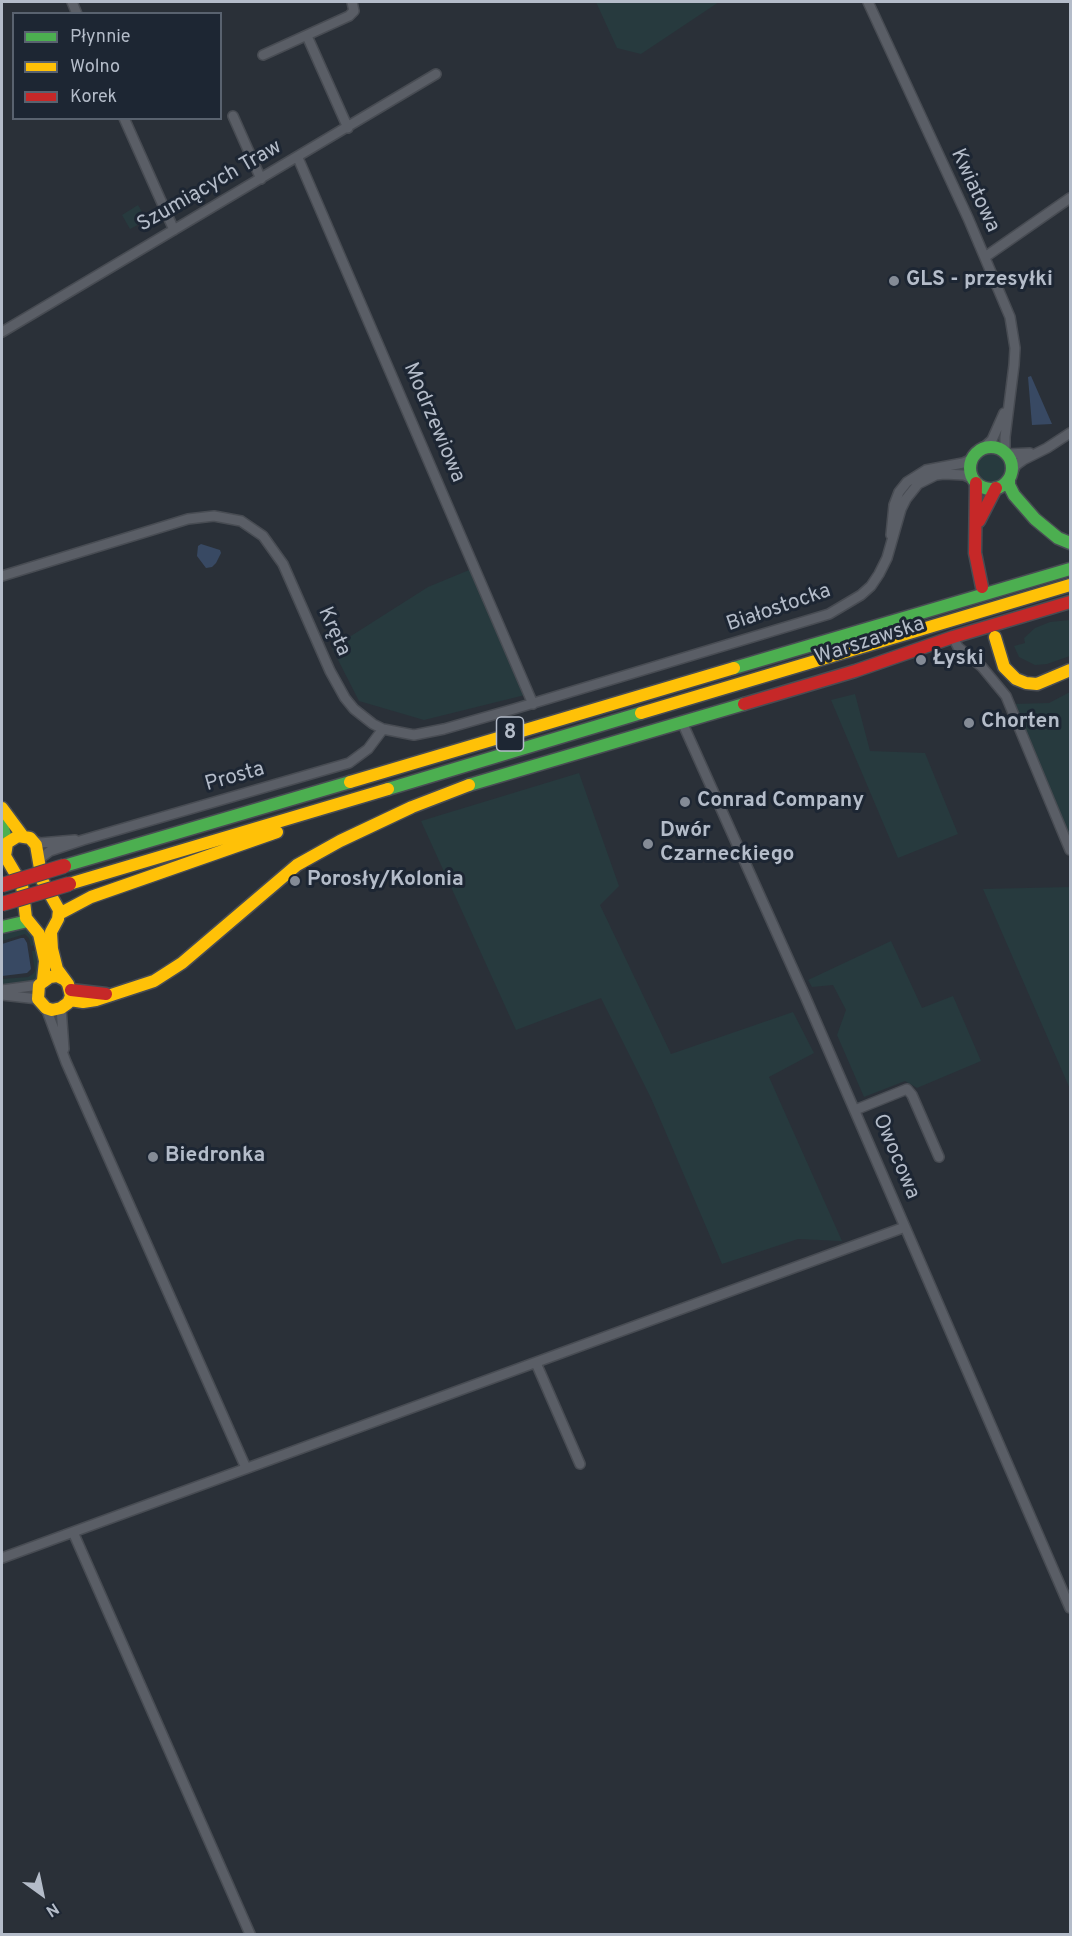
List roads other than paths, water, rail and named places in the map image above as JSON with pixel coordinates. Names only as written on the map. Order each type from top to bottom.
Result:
[{"type":"main road","points":[[982,587],[976,563],[974,533],[978,500],[975,481],[970,469],[976,454],[995,447],[1006,453],[1012,464],[1009,485],[1014,495],[1035,519],[1058,538],[1071,543]]},
{"type":"main road","points":[[974,533],[996,488],[1010,476]]},
{"type":"main road","points":[[975,481],[986,488],[996,488]]},
{"type":"main road","name":"8","points":[[2,885],[1071,569]]},
{"type":"main road","name":"8","points":[[2,904],[1071,585]]},
{"type":"main road","name":"Warszawska","points":[[66,994],[83,1002],[139,987],[171,971],[288,871],[314,854],[361,830],[456,789],[864,668],[953,637],[1071,602]]},
{"type":"main road","points":[[995,637],[1004,667],[1017,679],[1026,683],[1037,684],[1071,670]]},
{"type":"main road","points":[[2,927],[19,922],[43,930],[69,907],[91,897],[234,849],[357,797]]},
{"type":"main road","points":[[2,808],[37,848],[42,880],[58,906],[51,932],[53,956],[66,994]]},
{"type":"main road","points":[[2,824],[5,856],[22,885],[25,914],[39,934],[45,961],[42,993],[55,1010],[66,994]]},
{"type":"main road","points":[[5,856],[13,838],[28,838]]},
{"type":"main road","points":[[42,993],[53,976],[66,994]]},
{"type":"street","points":[[263,55],[349,16],[354,11],[352,2]]},
{"type":"street","name":"Kwiatowa","points":[[868,2],[985,257],[1013,328],[1014,366],[1005,438],[1006,453]]},
{"type":"street","points":[[307,36],[348,128]]},
{"type":"street","name":"Szumiących Traw","points":[[2,332],[136,250],[298,158],[436,74]]},
{"type":"street","points":[[233,116],[261,179]]},
{"type":"street","points":[[125,120],[174,230]]},
{"type":"street","name":"Modrzewiowa","points":[[298,158],[533,704]]},
{"type":"street","points":[[985,257],[1071,198]]},
{"type":"street","name":"Kwiatowa","points":[[976,454],[992,440],[1009,403]]},
{"type":"street","points":[[1010,476],[1016,465],[1071,433]]},
{"type":"street","points":[[1006,453],[1038,452]]},
{"type":"street","name":"Białostocka","points":[[891,547],[894,505],[899,492],[908,482],[926,470],[963,463],[976,454]]},
{"type":"street","name":"Białostocka","points":[[652,669],[837,610],[872,586],[883,568],[891,547],[901,509],[918,484],[936,475],[944,474],[964,475],[975,481]]},
{"type":"street","name":"Kręta","points":[[2,576],[188,519],[214,516],[241,521],[262,536],[283,564],[330,670],[345,698],[363,717],[383,729],[414,735],[533,704],[652,669]]},
{"type":"street","points":[[953,637],[958,647],[982,668],[1006,696],[1071,850]]},
{"type":"street","name":"Owocowa","points":[[682,722],[855,1110],[1071,1608]]},
{"type":"street","name":"Prosta","points":[[38,860],[50,851],[83,840],[349,763],[368,749],[383,729]]},
{"type":"street","name":"Prosta","points":[[28,838],[48,842],[83,840]]},
{"type":"street","points":[[2,990],[42,993]]},
{"type":"street","points":[[2,995],[42,993]]},
{"type":"street","points":[[42,993],[64,1057],[246,1468]]},
{"type":"street","points":[[64,1057],[66,994]]},
{"type":"street","points":[[855,1110],[907,1089],[912,1095],[939,1157]]},
{"type":"street","points":[[2,1558],[905,1227]]},
{"type":"street","points":[[536,1362],[580,1464]]},
{"type":"street","points":[[73,1532],[250,1935]]},
{"type":"water","points":[[1031,376],[1052,424],[1032,425],[1028,377]]},
{"type":"water","points":[[201,544],[220,550],[221,553],[212,567],[206,568],[197,556],[198,546]]},
{"type":"water","points":[[24,938],[27,943],[31,969],[27,973],[2,976],[2,944]]},
{"type":"place","name":"GLS - przesyłki","points":[[894,281]]},
{"type":"place","name":"Łyski","points":[[921,660]]},
{"type":"place","name":"Chorten","points":[[969,723]]},
{"type":"place","name":"Conrad Company","points":[[685,802]]},
{"type":"place","name":"Dwór Czarneckiego","points":[[648,844]]},
{"type":"place","name":"Porosły/Kolonia","points":[[295,881]]},
{"type":"place","name":"Biedronka","points":[[153,1157]]}]
